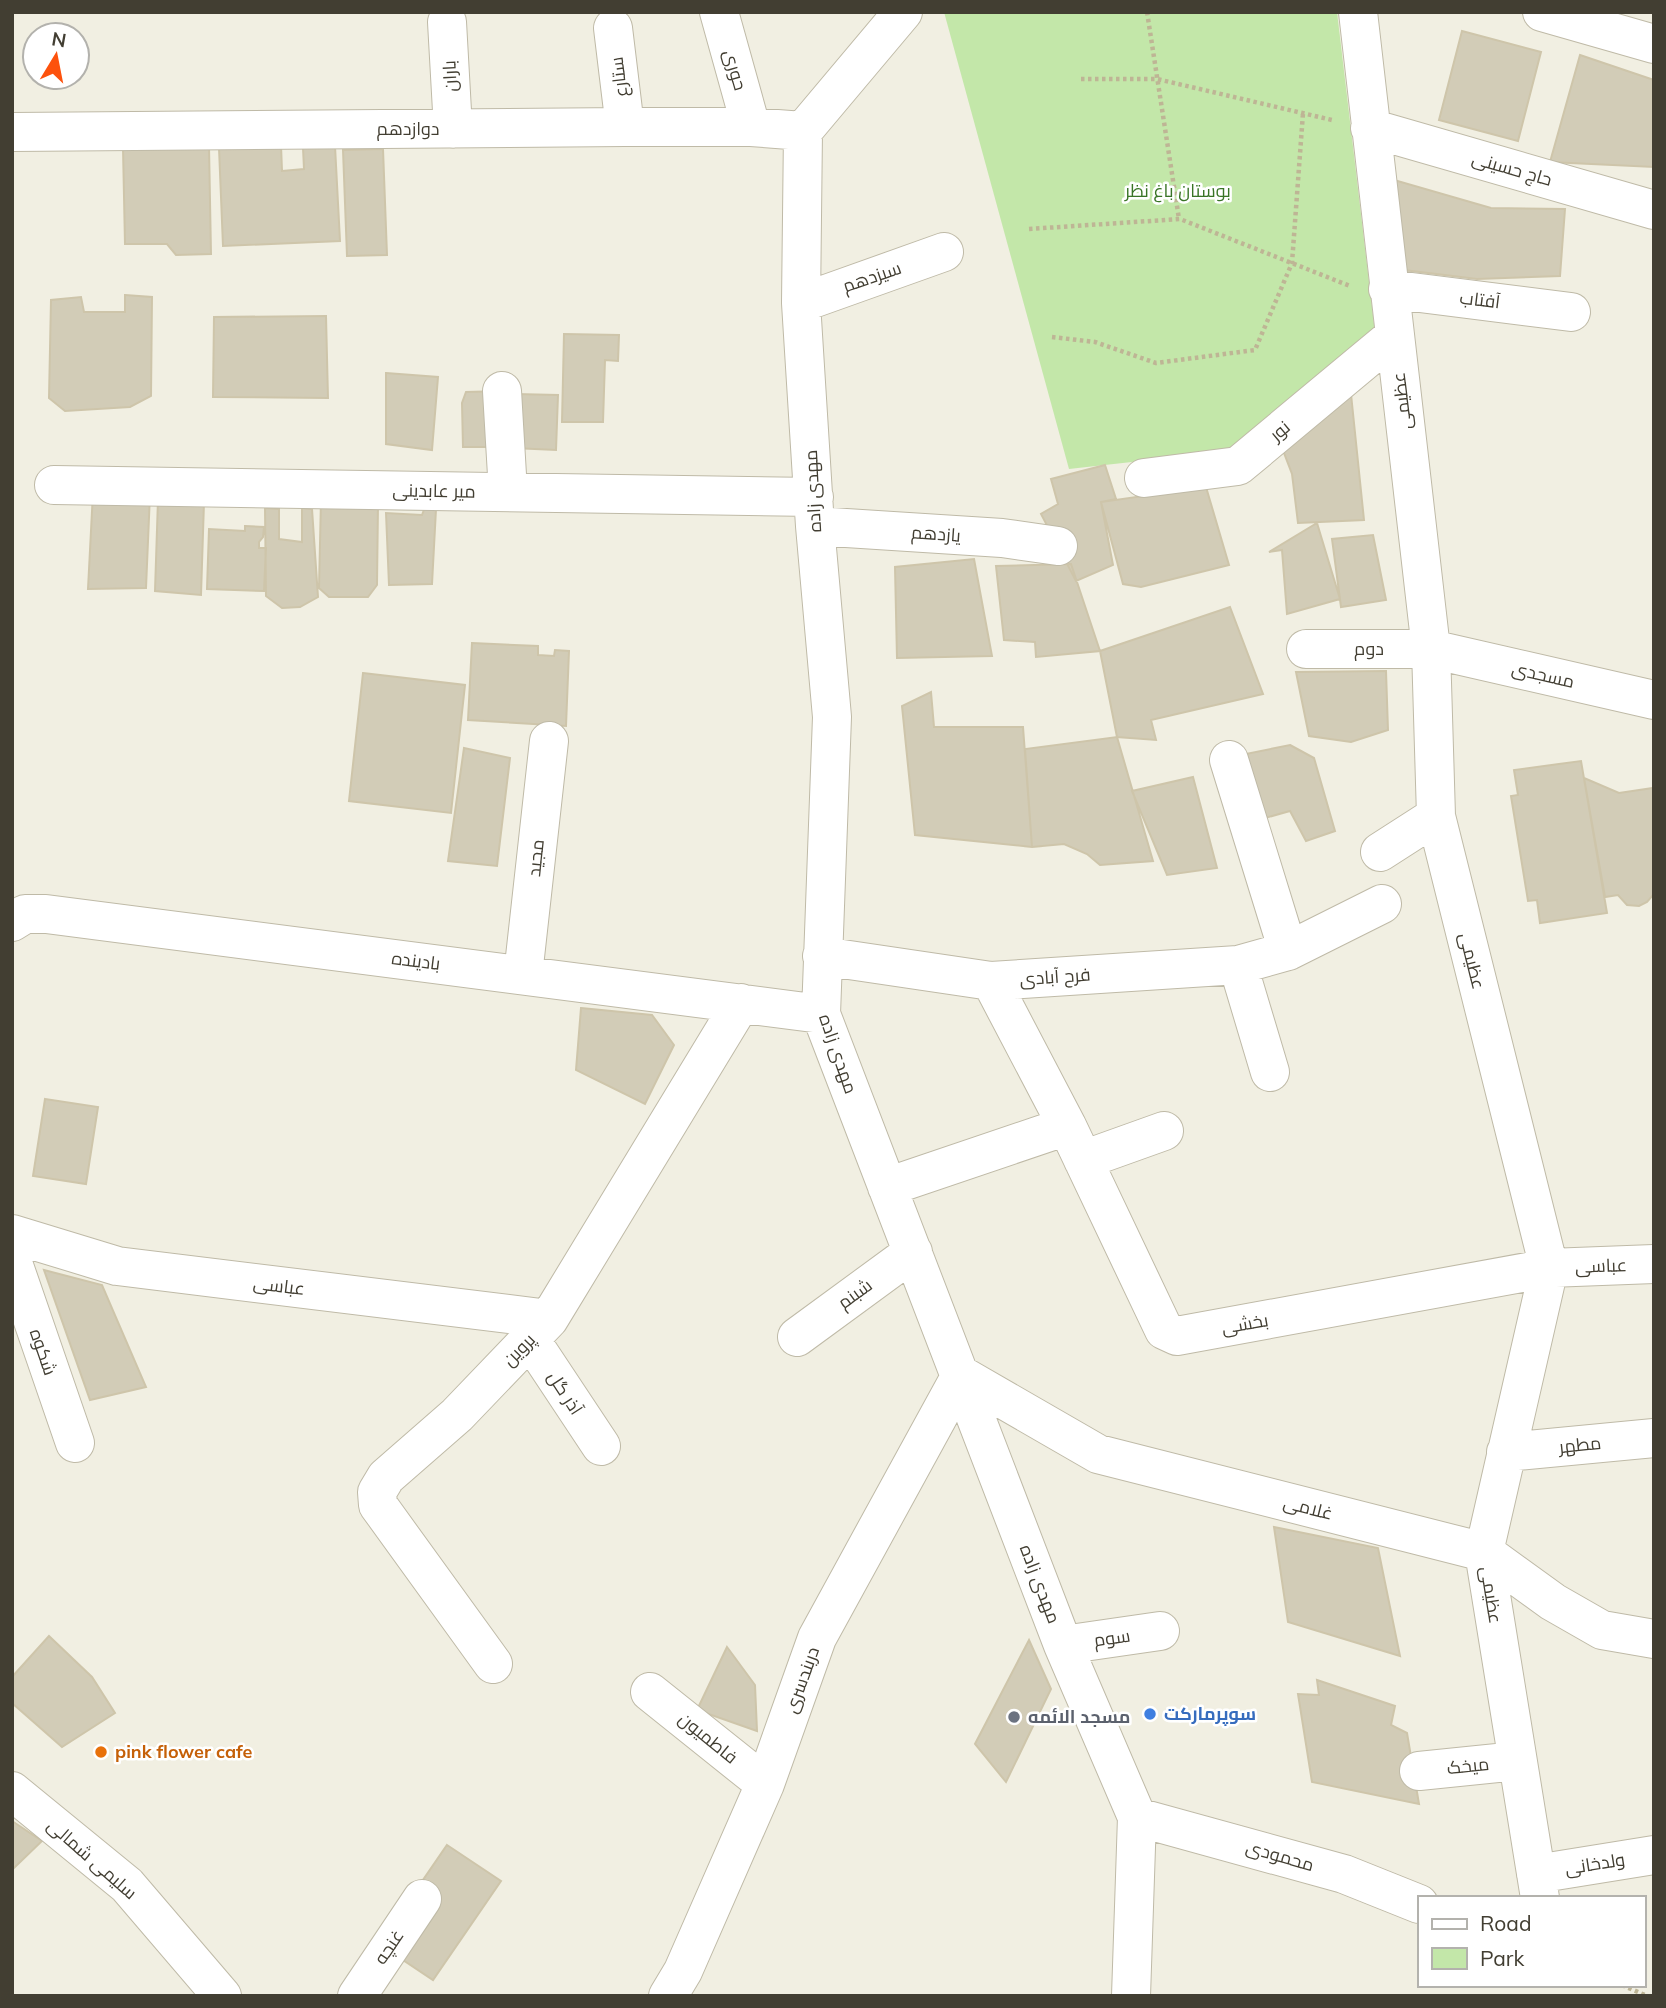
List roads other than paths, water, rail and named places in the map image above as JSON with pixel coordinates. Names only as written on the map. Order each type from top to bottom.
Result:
[{"type":"street","name":"حوری","points":[[719,12],[751,127]]},
{"type":"street","points":[[803,131],[903,12]]},
{"type":"street","name":"عظیمی","points":[[1358,12],[1431,649],[1436,816],[1549,1268],[1484,1552],[1538,1886]]},
{"type":"street","points":[[1542,12],[1654,44]]},
{"type":"street","name":"باران","points":[[447,22],[453,129]]},
{"type":"street","name":"ستارع","points":[[613,28],[625,127]]},
{"type":"street","name":"دوازدهم","points":[[12,132],[625,127],[751,127],[803,131]]},
{"type":"street","name":"حاج حسینی","points":[[1370,128],[1654,210]]},
{"type":"street","name":"مهدی زاده","points":[[803,131],[801,303],[814,512],[832,717],[821,1014],[1063,1645],[1137,1816],[1130,1996]]},
{"type":"street","name":"سیزدهم","points":[[801,303],[944,252]]},
{"type":"street","name":"آفتاب","points":[[1391,309],[1571,312]]},
{"type":"street","name":"نور","points":[[1144,478],[1238,466],[1391,309]]},
{"type":"street","points":[[502,391],[508,492]]},
{"type":"street","name":"میر عابدینی","points":[[54,485],[508,492],[814,512]]},
{"type":"street","name":"یازدهم","points":[[814,512],[1058,546]]},
{"type":"street","name":"دوم","points":[[1306,649],[1431,649]]},
{"type":"street","name":"مسجدی","points":[[1431,649],[1654,700]]},
{"type":"street","name":"مجید","points":[[523,975],[549,741]]},
{"type":"street","points":[[1229,760],[1288,951]]},
{"type":"street","points":[[1380,852],[1436,816]]},
{"type":"street","name":"فرح آبادی","points":[[822,956],[991,981],[1238,965],[1288,951],[1382,904]]},
{"type":"street","name":"بادینده","points":[[12,922],[25,915],[47,914],[821,1014]]},
{"type":"street","points":[[1238,965],[1270,1072]]},
{"type":"street","name":"بخشی","points":[[991,981],[1067,1126],[1164,1330],[1177,1336],[1549,1268]]},
{"type":"street","name":"پروین","points":[[494,1664],[378,1505],[377,1492],[386,1477],[457,1415],[540,1329],[741,1003]]},
{"type":"street","points":[[887,1187],[1067,1126]]},
{"type":"street","points":[[1083,1160],[1164,1131]]},
{"type":"street","name":"عباسی","points":[[12,1234],[117,1266],[540,1329]]},
{"type":"street","name":"شبنم","points":[[797,1336],[913,1252]]},
{"type":"street","name":"شکوه","points":[[12,1260],[75,1443]]},
{"type":"street","name":"عباسی","points":[[1549,1268],[1654,1264]]},
{"type":"street","name":"آذر گل","points":[[540,1329],[601,1447]]},
{"type":"street","name":"غلامی","points":[[961,1375],[1098,1454],[1484,1552],[1553,1602],[1602,1630],[1654,1639]]},
{"type":"street","name":"دربندسری","points":[[668,1996],[683,1971],[765,1784],[817,1638],[961,1375]]},
{"type":"street","name":"مطهر","points":[[1506,1452],[1654,1438]]},
{"type":"street","name":"سوم","points":[[1063,1645],[1160,1631]]},
{"type":"street","name":"فاطمیون","points":[[650,1692],[765,1784]]},
{"type":"street","name":"میخک","points":[[1419,1771],[1517,1760]]},
{"type":"street","name":"سلیمی شمالی","points":[[12,1791],[127,1885],[222,1996]]},
{"type":"street","name":"محمودی","points":[[1137,1816],[1344,1874],[1418,1904]]},
{"type":"street","name":"ولدخانی","points":[[1538,1886],[1654,1855]]},
{"type":"street","name":"غنچه","points":[[357,1996],[422,1899]]},
{"type":"place","name":"سوپرمارکت","points":[[1150,1714]]},
{"type":"place","name":"مسجد الائمه","points":[[1014,1717]]},
{"type":"place","name":"pink flower cafe","points":[[101,1752]]},
{"type":"park label","name":"بوستان باغ نظر","points":[[1178,191]]}]
